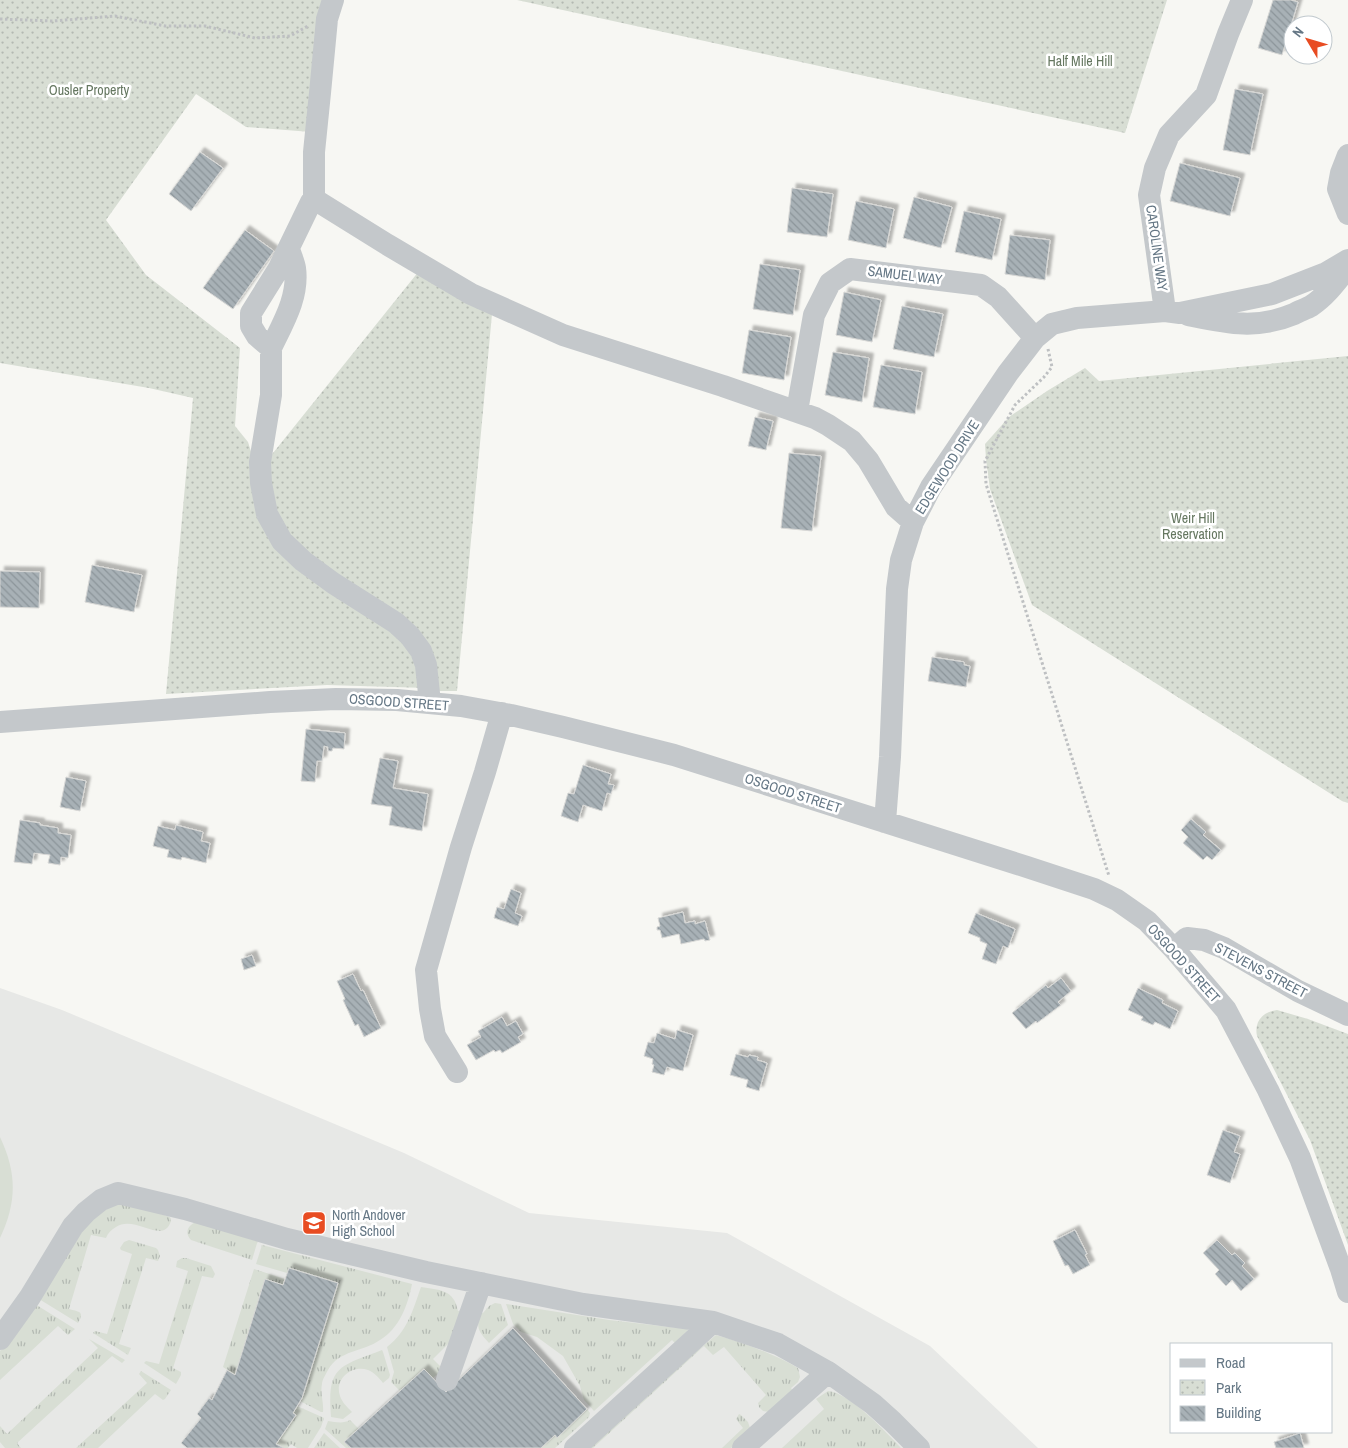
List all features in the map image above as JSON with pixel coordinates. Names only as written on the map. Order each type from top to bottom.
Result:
[{"type":"street","points":[[271,348],[257,336],[251,326],[251,313],[289,250],[314,199],[314,152],[320,84],[327,19],[334,0]]},
{"type":"street","name":"CAROLINE WAY","points":[[1173,312],[1149,195],[1155,168],[1169,135],[1206,95],[1242,0]]},
{"type":"street","points":[[1348,156],[1341,173],[1338,190],[1348,214]]},
{"type":"street","points":[[314,199],[471,294],[563,335],[797,411],[828,425],[852,441],[868,460],[896,507],[913,522]]},
{"type":"street","points":[[289,250],[295,267],[296,283],[292,300],[271,348],[271,395],[260,462],[266,514],[282,541],[303,561],[396,623],[410,636],[420,651],[426,665],[430,703]]},
{"type":"street","name":"EDGEWOOD DRIVE","points":[[885,822],[890,757],[897,589],[902,560],[913,522],[931,487],[1008,373],[1037,337],[1052,324],[1077,318],[1173,312],[1272,294],[1326,273],[1348,260]]},
{"type":"street","name":"EDGEWOOD DRIVE","points":[[1173,312],[1226,323],[1256,324],[1282,319],[1310,306],[1330,289],[1348,267]]},
{"type":"street","name":"SAMUEL WAY","points":[[797,411],[814,315],[830,283],[850,269],[981,285],[998,297],[1037,337]]},
{"type":"street","name":"OSGOOD STREET","points":[[0,722],[270,702],[336,699],[397,700],[461,706],[563,727],[674,755],[1094,889],[1117,900],[1147,921],[1174,949],[1226,1010],[1268,1090],[1300,1158],[1348,1292]]},
{"type":"street","points":[[457,1072],[435,1036],[426,970],[502,714]]},
{"type":"street","name":"STEVENS STREET","points":[[1174,949],[1187,938],[1204,940],[1224,948],[1298,991],[1348,1016]]},
{"type":"street","points":[[0,1339],[30,1297],[73,1226],[101,1200],[118,1192],[185,1209],[287,1239],[426,1272],[584,1304],[714,1322],[778,1344],[828,1372],[873,1404],[919,1448]]},
{"type":"street","points":[[446,1380],[481,1283]]},
{"type":"street","points":[[575,1448],[714,1322]]},
{"type":"street","points":[[743,1448],[828,1372]]},
{"type":"path","points":[[0,19],[53,21],[116,16],[165,26],[205,26],[255,38],[290,36],[310,24]]},
{"type":"path","points":[[1037,337],[1049,350],[1052,367],[1015,405],[985,461],[986,484],[1117,900]]},
{"type":"shaded area","name":"North Andover High School","points":[[0,988],[62,1010],[404,1153],[529,1213],[727,1233],[930,1346],[1038,1448],[0,1448]]},
{"type":"green space","name":"Ousler Property","points":[[0,0],[324,0],[311,132],[246,127],[196,94],[106,220],[146,275],[240,348],[235,426],[248,442],[254,461],[260,511],[393,625],[419,655],[427,688],[327,685],[166,694],[193,398],[149,388],[0,363]]},
{"type":"green space","name":"Half Mile Hill","points":[[517,0],[1167,0],[1125,133]]},
{"type":"green space","points":[[419,271],[492,314],[457,691],[433,691],[428,656],[356,592],[273,523],[269,458]]},
{"type":"green space","name":"Weir Hill Reservation","points":[[1348,356],[1348,803],[1032,605],[990,489],[985,444],[1009,417],[1085,368],[1099,381]]},
{"type":"green space","points":[[1277,1010],[1348,1034],[1348,1245],[1310,1140],[1257,1036],[1258,1022],[1263,1015]]},
{"type":"green space","points":[[0,1137],[10,1163],[13,1188],[10,1212],[0,1238]]},
{"type":"green space","points":[[129,1203],[170,1217],[171,1221],[167,1228],[162,1231],[123,1224],[113,1229],[106,1238],[91,1235],[69,1309],[81,1314],[78,1323],[39,1299],[84,1223],[115,1204]]},
{"type":"green space","points":[[196,1222],[258,1240],[252,1260],[191,1240],[187,1232],[191,1225]]},
{"type":"green space","points":[[129,1240],[156,1248],[160,1256],[158,1261],[146,1258],[119,1344],[131,1348],[128,1355],[93,1333],[95,1331],[107,1334],[132,1254],[120,1248],[124,1242]]},
{"type":"green space","points":[[262,1245],[412,1284],[402,1316],[392,1330],[373,1344],[338,1359],[328,1370],[322,1387],[323,1412],[300,1401],[337,1283],[289,1268],[287,1273],[256,1264]]},
{"type":"green space","points":[[182,1258],[211,1266],[215,1274],[213,1278],[202,1276],[173,1368],[181,1372],[176,1384],[144,1363],[146,1361],[159,1364],[188,1271],[176,1267],[177,1261]]},
{"type":"green space","points":[[254,1269],[285,1279],[283,1285],[265,1279],[235,1375],[223,1367]]},
{"type":"green space","points":[[421,1287],[445,1292],[453,1298],[458,1311],[462,1310],[451,1341],[433,1359],[443,1369],[433,1378],[400,1391],[391,1382],[394,1372],[387,1347],[400,1335],[412,1312]]},
{"type":"green space","points":[[495,1303],[501,1304],[508,1325],[489,1343],[479,1329],[479,1317],[480,1312],[483,1313],[489,1306]]},
{"type":"green space","points":[[35,1304],[75,1329],[68,1335],[58,1326],[0,1380],[0,1351]]},
{"type":"green space","points":[[506,1304],[688,1330],[675,1343],[672,1340],[594,1411],[584,1400],[580,1386],[563,1356],[537,1337],[521,1332],[513,1324]]},
{"type":"green space","points":[[716,1335],[758,1349],[798,1368],[800,1377],[798,1382],[791,1388],[793,1391],[769,1412],[763,1411],[758,1403],[766,1395],[724,1347],[713,1355],[704,1346],[593,1448],[583,1448]]},
{"type":"green space","points":[[89,1339],[125,1360],[122,1363],[112,1356],[17,1443],[21,1448],[5,1448],[0,1442],[0,1426],[7,1434],[98,1348]]},
{"type":"green space","points":[[382,1350],[390,1375],[389,1378],[383,1383],[368,1370],[362,1369],[356,1369],[346,1374],[342,1379],[339,1390],[342,1400],[352,1412],[343,1419],[331,1417],[331,1387],[338,1371],[355,1360]]},
{"type":"green space","points":[[141,1371],[171,1390],[165,1399],[163,1400],[155,1394],[98,1448],[76,1448],[147,1383],[139,1374]]},
{"type":"green space","points":[[828,1391],[847,1398],[877,1423],[901,1448],[782,1448],[824,1409],[816,1399]]},
{"type":"green space","points":[[297,1406],[324,1418],[321,1427],[308,1448],[297,1448],[291,1444],[288,1448],[284,1448],[276,1444],[295,1416],[293,1413]]},
{"type":"green space","points":[[587,1409],[590,1413],[589,1417],[555,1448],[541,1448],[555,1435],[557,1437]]},
{"type":"green space","points":[[739,1414],[748,1422],[750,1428],[748,1432],[731,1448],[722,1448],[743,1428],[736,1419]]},
{"type":"green space","points":[[350,1420],[359,1429],[351,1448],[346,1448],[325,1429],[328,1421],[342,1422]]},
{"type":"green space","points":[[324,1433],[340,1448],[314,1448]]},
{"type":"building","points":[[1273,0],[1298,2],[1294,15],[1283,15],[1282,55],[1258,48]]},
{"type":"building","points":[[1235,89],[1263,94],[1250,155],[1223,150]]},
{"type":"building","points":[[200,152],[223,168],[191,211],[169,194]]},
{"type":"building","points":[[1180,163],[1240,178],[1230,216],[1170,201]]},
{"type":"building","points":[[792,188],[833,194],[827,237],[787,232]]},
{"type":"building","points":[[914,197],[952,207],[941,248],[903,238]]},
{"type":"building","points":[[856,201],[894,209],[886,248],[848,240]]},
{"type":"building","points":[[964,211],[1001,219],[992,260],[955,252]]},
{"type":"building","points":[[245,230],[274,251],[233,309],[203,288]]},
{"type":"building","points":[[1010,235],[1050,240],[1045,280],[1005,274]]},
{"type":"building","points":[[760,264],[800,270],[793,315],[753,309]]},
{"type":"building","points":[[844,292],[881,300],[872,342],[836,335]]},
{"type":"building","points":[[902,306],[943,314],[934,357],[893,349]]},
{"type":"building","points":[[749,330],[791,337],[784,380],[742,373]]},
{"type":"building","points":[[833,352],[869,358],[862,402],[825,395]]},
{"type":"building","points":[[881,365],[922,372],[915,414],[873,407]]},
{"type":"building","points":[[755,417],[773,421],[766,450],[748,446]]},
{"type":"building","points":[[789,453],[821,456],[812,531],[781,528]]},
{"type":"building","points":[[92,565],[142,575],[134,612],[85,602]]},
{"type":"building","points":[[0,571],[40,572],[39,608],[0,607]]},
{"type":"building","points":[[932,657],[964,662],[964,665],[970,666],[966,687],[928,681]]},
{"type":"building","points":[[306,729],[345,733],[344,749],[333,748],[332,751],[328,751],[328,747],[324,746],[322,761],[317,761],[315,782],[301,781]]},
{"type":"building","points":[[380,758],[398,761],[393,788],[428,794],[422,831],[389,825],[392,807],[371,804]]},
{"type":"building","points":[[583,765],[611,774],[608,784],[614,785],[611,794],[607,793],[602,811],[583,805],[578,822],[561,816],[568,793],[574,794]]},
{"type":"building","points":[[66,777],[86,781],[80,811],[60,807]]},
{"type":"building","points":[[1191,819],[1206,832],[1203,835],[1221,850],[1212,860],[1207,856],[1203,860],[1183,843],[1188,837],[1181,830]]},
{"type":"building","points":[[20,820],[58,828],[58,833],[71,835],[68,858],[61,857],[60,865],[48,863],[50,855],[34,853],[32,864],[14,862]]},
{"type":"building","points":[[176,825],[203,832],[201,841],[210,843],[206,863],[182,857],[181,860],[167,857],[169,850],[153,846],[158,826],[175,830]]},
{"type":"building","points":[[511,889],[521,893],[515,913],[522,916],[518,926],[494,918],[497,907],[504,909]]},
{"type":"building","points":[[683,912],[685,923],[695,921],[695,924],[705,921],[710,940],[705,941],[704,939],[681,944],[679,934],[662,938],[660,930],[657,930],[657,927],[660,926],[658,918]]},
{"type":"building","points":[[976,913],[1015,929],[1008,948],[1003,946],[996,964],[982,959],[987,944],[980,941],[980,938],[968,933]]},
{"type":"building","points":[[252,955],[256,966],[244,970],[241,959]]},
{"type":"building","points":[[353,974],[361,991],[363,990],[381,1028],[364,1037],[358,1024],[355,1026],[337,981]]},
{"type":"building","points":[[1061,978],[1071,991],[1058,1002],[1061,1005],[1026,1029],[1012,1013],[1046,985],[1048,988]]},
{"type":"building","points":[[1138,988],[1163,1000],[1162,1003],[1178,1011],[1170,1029],[1155,1022],[1153,1025],[1141,1020],[1143,1017],[1128,1010]]},
{"type":"building","points":[[502,1017],[507,1026],[516,1021],[523,1034],[518,1037],[521,1042],[502,1053],[500,1050],[495,1052],[494,1050],[476,1060],[467,1045],[481,1037],[478,1031]]},
{"type":"building","points":[[677,1030],[693,1035],[683,1071],[667,1067],[664,1075],[652,1072],[653,1059],[644,1056],[648,1042],[654,1043],[657,1033],[675,1039]]},
{"type":"building","points":[[736,1054],[758,1057],[757,1060],[767,1063],[759,1091],[746,1087],[748,1080],[730,1075]]},
{"type":"building","points":[[1223,1130],[1240,1136],[1234,1152],[1240,1154],[1230,1183],[1207,1175]]},
{"type":"building","points":[[1075,1230],[1087,1254],[1085,1255],[1090,1265],[1073,1274],[1068,1265],[1065,1266],[1053,1241]]},
{"type":"building","points":[[1217,1240],[1232,1255],[1235,1253],[1245,1263],[1242,1266],[1254,1279],[1241,1291],[1232,1280],[1226,1286],[1215,1274],[1219,1270],[1203,1253]]},
{"type":"building","name":"North Andover High School","points":[[289,1268],[338,1283],[302,1398],[293,1413],[296,1415],[276,1444],[284,1448],[187,1448],[181,1443],[201,1418],[197,1414],[209,1398],[212,1400],[227,1370],[235,1375],[265,1279],[283,1285]]},
{"type":"building","points":[[513,1328],[587,1409],[557,1438],[555,1435],[541,1448],[351,1448],[344,1442],[424,1369],[446,1392]]},
{"type":"building","points":[[1300,1433],[1304,1448],[1276,1448],[1274,1442]]},
{"type":"place","name":"North Andover High School","points":[[314,1223]]}]
